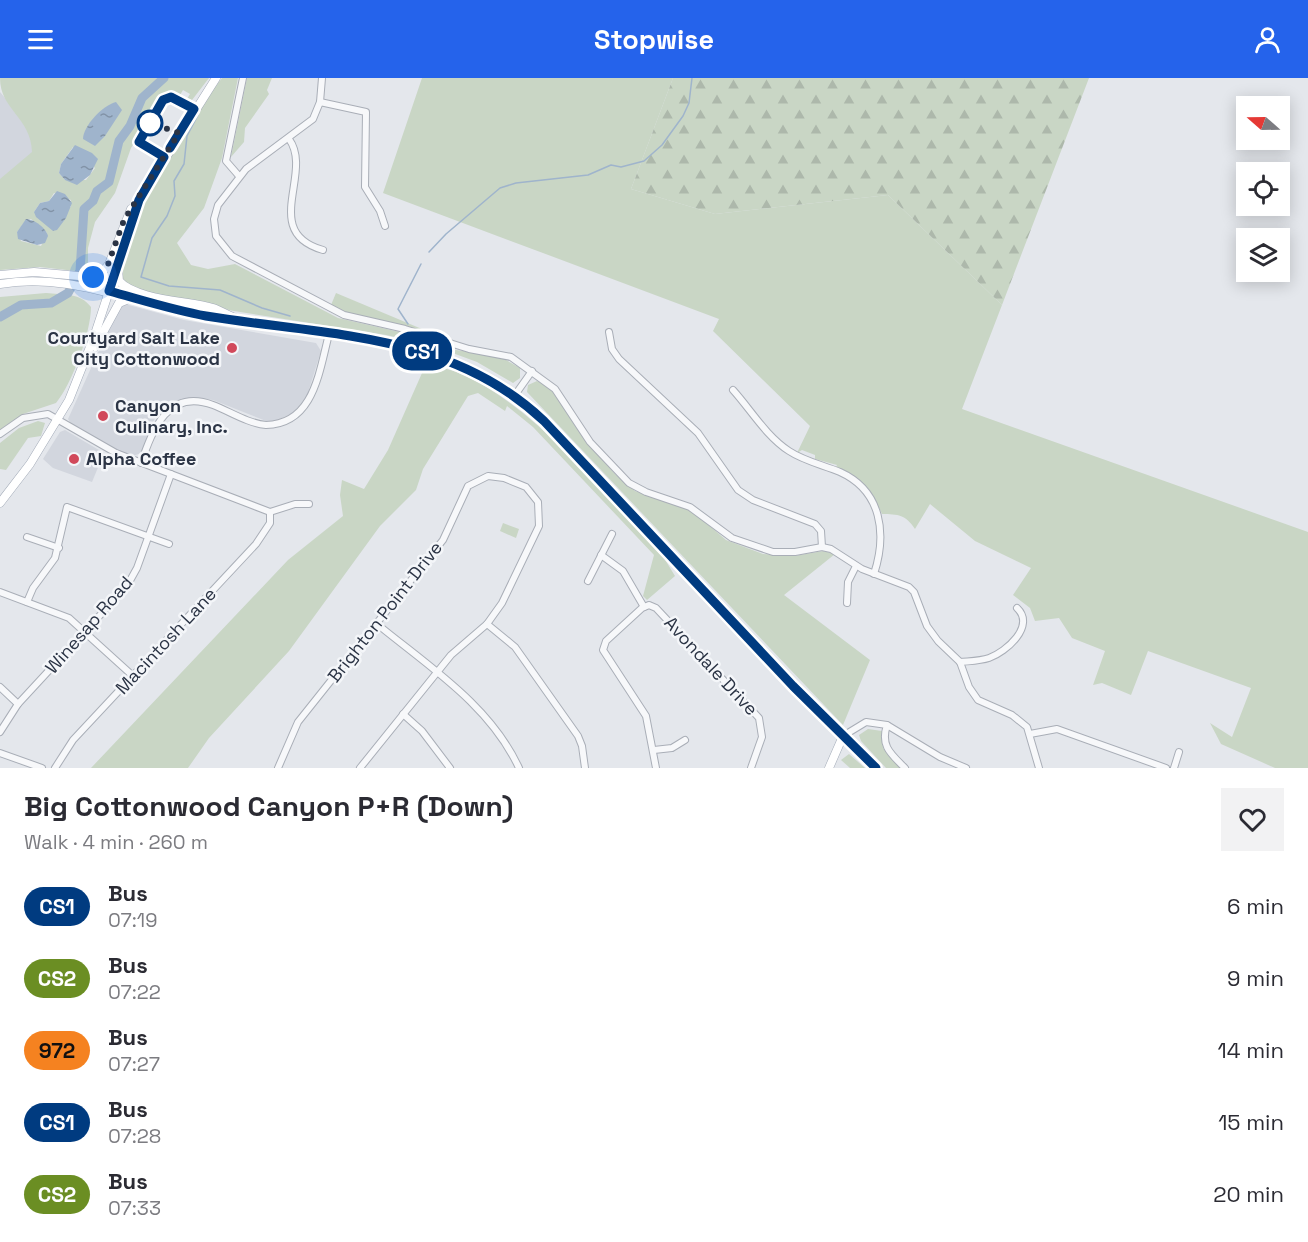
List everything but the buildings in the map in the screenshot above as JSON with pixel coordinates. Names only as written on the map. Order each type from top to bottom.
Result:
[{"type":"main road","points":[[0,276],[34,272],[93,277],[106,270],[124,220],[216,78]]},
{"type":"main road","points":[[82,369],[143,190]]},
{"type":"main road","points":[[118,260],[119,279],[123,285],[160,297],[213,308],[244,322]]},
{"type":"main road","points":[[0,284],[27,281],[68,283],[109,291],[179,311],[399,345],[435,355],[478,372],[515,395],[551,427],[793,686],[876,768]]},
{"type":"main road","points":[[0,504],[58,420],[82,369],[118,303],[131,298]]},
{"type":"main road","points":[[829,768],[843,736]]},
{"type":"street","points":[[240,176],[226,161],[243,78]]},
{"type":"street","points":[[322,78],[320,102],[313,119],[240,176],[218,205],[214,219],[216,236],[232,256],[344,315],[405,329],[469,349],[501,353],[532,371],[555,389],[590,442],[621,477],[637,488],[680,502],[699,512],[726,535],[762,550],[795,552],[822,547],[840,553],[856,566],[903,584],[914,592],[932,634],[960,662],[969,687],[978,700],[1018,718],[1030,734],[1038,768]]},
{"type":"street","points":[[320,102],[366,112],[365,187],[380,211],[385,225]]},
{"type":"street","points":[[289,139],[298,153],[292,187],[294,231],[306,244],[323,250]]},
{"type":"street","points":[[609,332],[612,349],[619,358],[698,433],[738,490],[753,500],[815,524],[821,531],[822,547]]},
{"type":"street","points":[[141,463],[157,423],[179,405],[206,403],[266,425],[276,425],[293,418],[309,401],[329,334]]},
{"type":"street","points":[[515,395],[532,371]]},
{"type":"street","points":[[733,390],[780,444],[800,457],[847,476],[870,498],[879,517],[882,532],[874,574]]},
{"type":"street","points":[[0,434],[15,422],[31,415],[48,414],[106,449],[270,512],[295,504],[309,504]]},
{"type":"street","name":"Winesap Road","points":[[0,732],[18,704],[127,586],[149,536],[171,474]]},
{"type":"street","name":"Brighton Point Drive","points":[[278,768],[298,722],[443,540],[464,491],[473,482],[489,476],[504,478],[531,491],[538,502],[541,518],[502,603],[487,624]]},
{"type":"street","points":[[27,602],[59,548],[67,507],[169,544]]},
{"type":"street","name":"Macintosh Lane","points":[[55,768],[66,748],[256,544],[270,523],[270,512]]},
{"type":"street","points":[[588,581],[612,534]]},
{"type":"street","points":[[27,537],[59,548]]},
{"type":"street","name":"Avondale Drive","points":[[601,555],[623,571],[647,606],[656,608],[759,718],[762,737],[751,768]]},
{"type":"street","points":[[847,603],[848,582],[856,566]]},
{"type":"street","points":[[0,592],[69,618],[133,676]]},
{"type":"street","points":[[647,606],[604,647],[606,655],[641,705],[649,727],[656,768]]},
{"type":"street","points":[[960,662],[992,657],[1010,646],[1023,624],[1023,617],[1017,609]]},
{"type":"street","points":[[377,624],[437,672],[480,711],[519,768]]},
{"type":"street","points":[[360,768],[437,672],[462,644],[487,624],[515,647],[578,736],[585,768]]},
{"type":"street","points":[[0,687],[18,704]]},
{"type":"street","points":[[403,714],[422,731],[450,768]]},
{"type":"street","points":[[843,736],[866,722],[887,725],[940,757],[966,768]]},
{"type":"street","points":[[887,725],[884,736],[886,748],[905,768]]},
{"type":"street","points":[[1030,734],[1057,729],[1166,768]]},
{"type":"street","points":[[654,750],[672,748],[684,740]]},
{"type":"street","points":[[1174,768],[1179,752]]},
{"type":"street","points":[[0,753],[42,768]]},
{"type":"shaded area","points":[[0,92],[36,135],[36,153],[0,189]]},
{"type":"shaded area","points":[[125,304],[184,320],[316,343],[321,351],[307,396],[295,412],[275,421],[266,421],[213,400],[193,398],[182,400],[165,408],[154,420],[141,453],[133,456],[117,450],[71,424],[68,419],[119,306]]},
{"type":"shaded area","points":[[65,430],[104,453],[92,482],[53,468],[43,459],[60,432]]},
{"type":"green space","points":[[0,78],[209,78],[192,100],[187,99],[190,94],[183,90],[180,95],[171,93],[162,98],[131,148],[115,193],[95,222],[88,248],[88,266],[84,272],[40,267],[0,270],[0,179],[32,152],[27,130],[1,89]],"holes":[[[73,147],[95,168],[86,180],[65,180],[59,173],[61,164]],[[54,193],[71,200],[71,207],[34,212],[40,203],[49,201]],[[31,219],[47,233],[41,246],[21,241],[17,232],[26,220]]]},
{"type":"green space","points":[[222,78],[238,78],[222,158],[204,208],[177,243],[191,265],[208,269],[235,264],[338,318],[404,333],[456,350],[499,356],[520,368],[520,378],[513,383],[477,362],[431,345],[386,335],[234,311],[160,296],[124,283],[121,275],[145,200],[176,145]]},
{"type":"green space","points":[[247,78],[272,78],[267,90],[269,94],[245,128],[244,142],[231,157]]},
{"type":"green space","points":[[422,78],[673,78],[631,189],[715,214],[888,195],[1002,305],[962,409],[1308,532],[1308,768],[1275,768],[1221,744],[1210,723],[1232,737],[1251,688],[1148,651],[1131,695],[1102,683],[1093,685],[1105,651],[1072,638],[1059,618],[1035,621],[1030,608],[1013,595],[1031,568],[975,541],[930,504],[915,529],[901,516],[882,514],[874,498],[864,486],[836,467],[837,465],[815,459],[815,455],[802,450],[797,453],[810,426],[713,331],[719,319],[383,193]]},
{"type":"green space","points":[[673,78],[1089,78],[1002,305],[888,195],[715,214],[631,189]]},
{"type":"green space","points":[[46,293],[76,297],[87,302],[91,307],[88,330],[79,357],[68,384],[56,403],[23,414],[0,430],[0,297]]},
{"type":"green space","points":[[336,293],[429,332],[348,314],[331,305]]},
{"type":"green space","points":[[426,364],[457,372],[490,389],[544,431],[595,482],[664,558],[675,576],[647,600],[643,596],[654,555],[533,427],[507,406],[505,411],[478,393],[468,396],[423,469],[416,490],[380,526],[289,651],[209,738],[188,768],[91,768],[288,560],[343,516],[340,495],[342,480],[364,489],[388,450]]},
{"type":"green space","points":[[537,381],[551,389],[584,439],[616,475],[635,491],[682,506],[696,514],[726,540],[763,554],[794,556],[823,551],[835,554],[784,595],[870,660],[843,725],[527,392],[528,385]]},
{"type":"green space","points":[[38,421],[45,423],[41,436],[28,438],[6,470],[0,469],[0,443],[19,428]]},
{"type":"green space","points":[[503,523],[519,529],[516,538],[500,531]]},
{"type":"green space","points":[[868,729],[882,731],[883,748],[902,768],[886,768],[861,741],[859,735]]},
{"type":"green space","points":[[849,754],[865,768],[850,768],[841,760]]},
{"type":"water","points":[[116,102],[122,110],[105,136],[95,146],[83,139],[86,128],[95,117],[105,107]]},
{"type":"water","points":[[75,145],[92,153],[98,159],[90,175],[77,185],[65,180],[59,173],[61,164]]},
{"type":"water","points":[[57,191],[65,194],[72,203],[66,218],[57,230],[53,231],[36,217],[34,212],[40,203],[49,201]]},
{"type":"water","points":[[26,219],[36,222],[45,230],[48,236],[45,243],[37,245],[18,239],[17,232]]},
{"type":"waterway","points":[[0,317],[21,305],[51,303],[68,293],[80,271],[84,209],[93,201],[97,191],[109,182],[119,141],[130,126],[142,98],[164,78]]},
{"type":"waterway","points":[[429,252],[446,234],[500,188],[516,183],[588,175],[611,165],[621,167],[644,161],[662,145],[683,116],[689,103],[692,78]]},
{"type":"waterway","points":[[198,115],[187,136],[184,164],[174,181],[175,196],[167,216],[152,238],[141,277],[169,286],[220,290],[262,308],[290,316]]},
{"type":"waterway","points":[[408,324],[398,309],[421,264]]},
{"type":"bus line","name":"CS1","points":[[170,148],[194,109],[171,97],[163,100],[139,142],[164,157],[143,190],[127,230],[109,291],[193,314],[410,347],[469,368],[515,395],[544,421],[793,686],[876,768]]},
{"type":"place","name":"Courtyard Salt Lake City Cottonwood","points":[[232,348]]},
{"type":"place","name":"Canyon Culinary, Inc.","points":[[103,416]]},
{"type":"place","name":"Alpha Coffee","points":[[74,459]]},
{"type":"route","points":[[93,277],[106,270],[124,220],[179,133],[150,123]]}]
